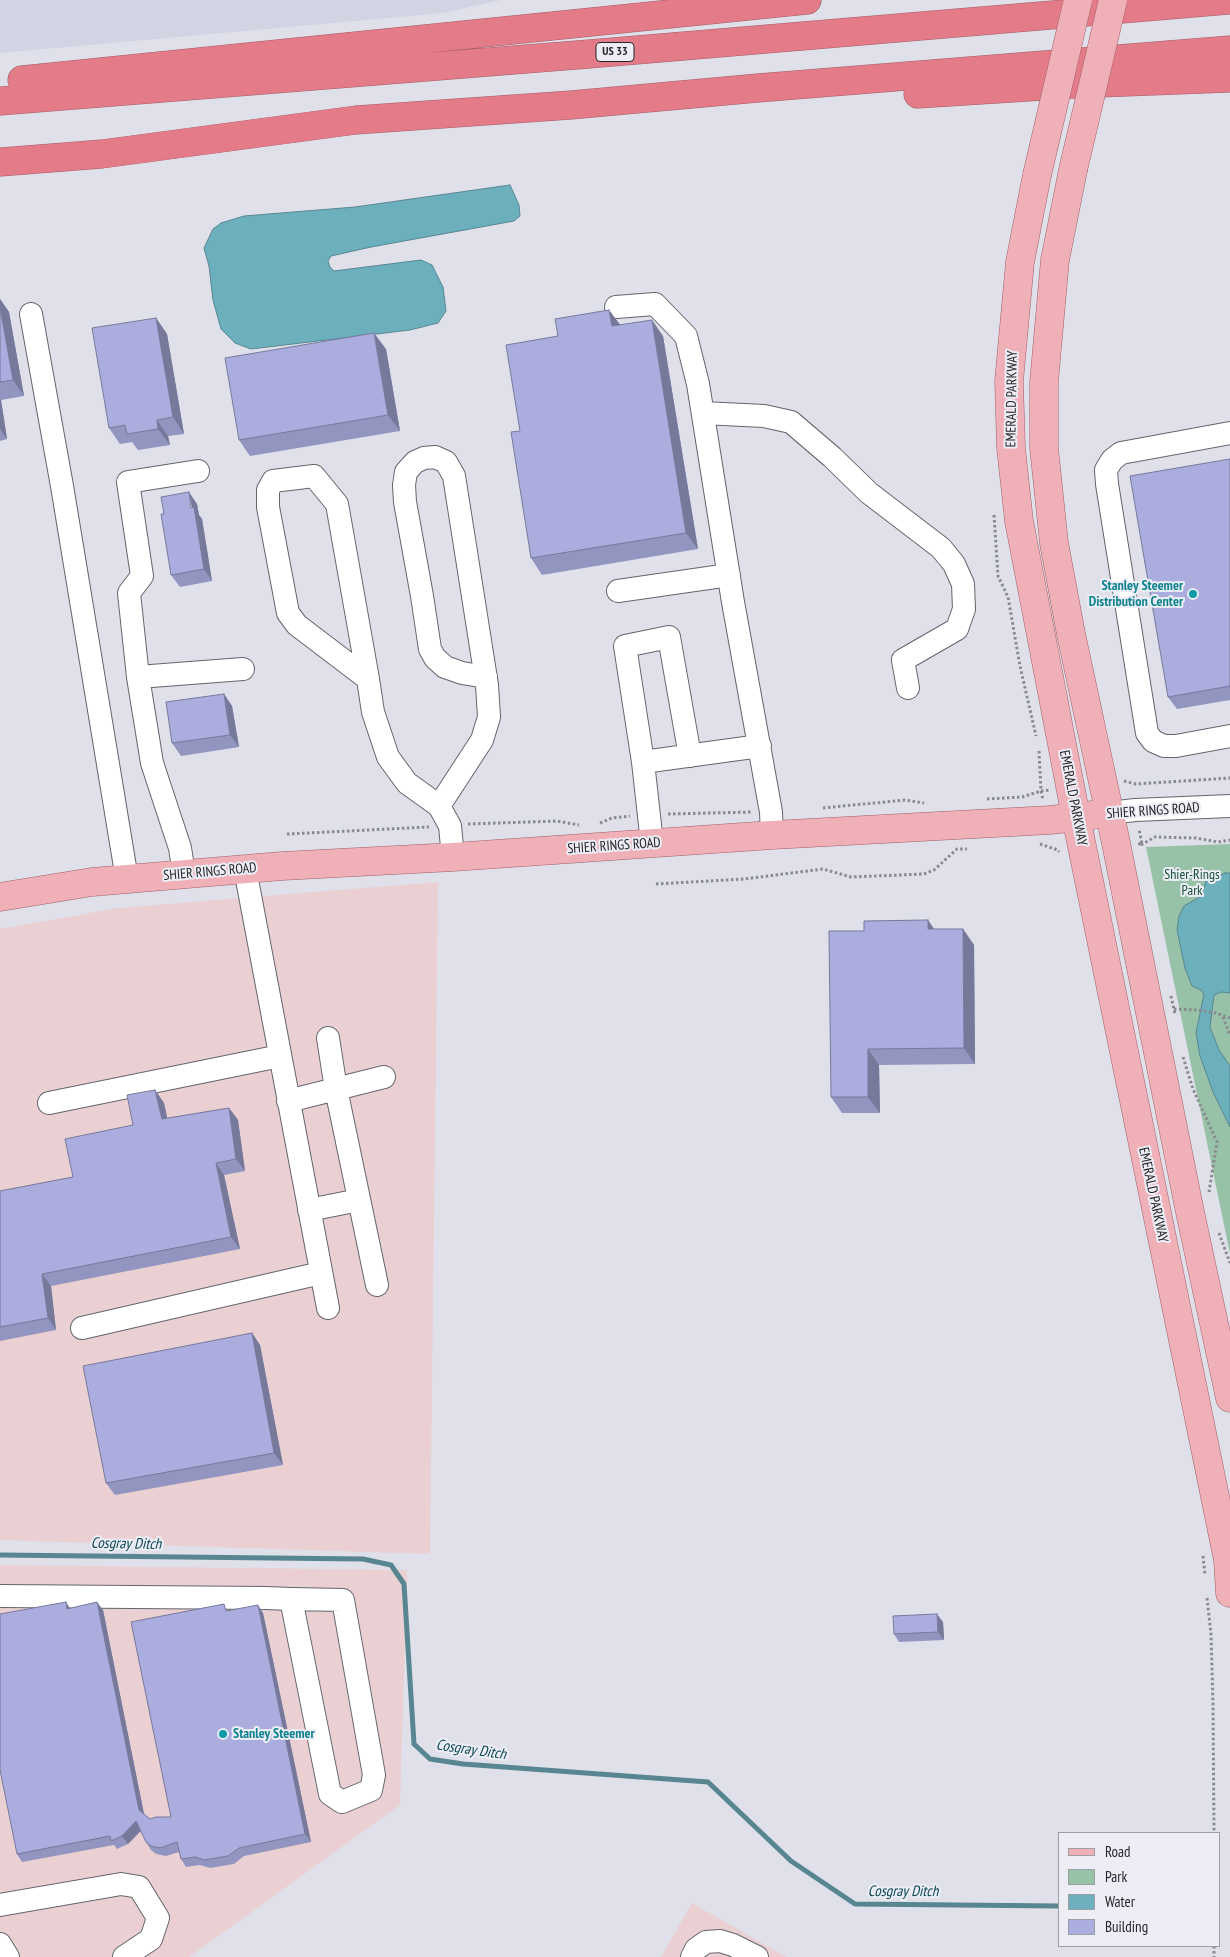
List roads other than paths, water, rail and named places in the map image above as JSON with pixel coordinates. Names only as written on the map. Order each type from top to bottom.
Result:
[{"type":"highway","points":[[0,83],[807,0]]},
{"type":"highway","name":"US 33","points":[[0,100],[589,54],[1230,0]]},
{"type":"highway","points":[[0,162],[102,154],[356,120],[1230,50]]},
{"type":"highway","points":[[635,99],[708,108],[1065,84],[1230,78]]},
{"type":"main road","name":"EMERALD PARKWAY","points":[[1078,0],[1037,175],[1020,262],[1009,381],[1011,448],[1019,521],[1076,818],[1228,1560],[1219,1595]]},
{"type":"main road","points":[[1113,0],[1072,170],[1055,260],[1044,382],[1044,448],[1050,513],[1070,634],[1110,813],[1190,1212],[1230,1398]]},
{"type":"main road","name":"SHIER RINGS ROAD","points":[[0,897],[92,882],[244,869],[453,858],[772,835],[1076,818],[1110,813]]},
{"type":"street","points":[[616,307],[655,304],[686,336],[703,412],[728,575],[771,812],[772,835]]},
{"type":"street","points":[[31,314],[62,486],[127,879]]},
{"type":"street","points":[[703,412],[764,416],[791,422],[832,457],[869,493],[941,548],[954,564],[963,584],[964,609],[957,629],[903,660],[908,688]]},
{"type":"street","points":[[1230,433],[1121,453],[1112,460],[1106,470],[1147,733],[1153,741],[1164,746],[1176,746],[1230,736]]},
{"type":"street","points":[[439,806],[482,740],[489,717],[486,677],[454,476],[446,462],[435,457],[424,458],[414,462],[406,472],[404,486],[405,502],[430,649],[435,658],[445,667],[462,673],[486,677]]},
{"type":"street","points":[[184,874],[180,848],[152,764],[138,677],[129,593],[142,576],[128,482],[198,471]]},
{"type":"street","points":[[368,679],[297,625],[288,613],[268,507],[268,490],[273,481],[314,476],[337,504],[374,712],[388,757],[407,783],[439,806],[450,826],[453,858]]},
{"type":"street","points":[[618,591],[728,575]]},
{"type":"street","points":[[652,843],[643,762],[625,646],[669,637],[690,756]]},
{"type":"street","points":[[138,677],[243,669]]},
{"type":"street","points":[[643,762],[760,746]]},
{"type":"street","name":"SHIER RINGS ROAD","points":[[1110,813],[1135,810],[1230,806]]},
{"type":"street","points":[[244,869],[328,1308]]},
{"type":"street","points":[[328,1038],[336,1089],[377,1285]]},
{"type":"street","points":[[49,1103],[280,1056]]},
{"type":"street","points":[[288,1101],[384,1078]]},
{"type":"street","points":[[309,1210],[359,1200]]},
{"type":"street","points":[[82,1328],[321,1273]]},
{"type":"street","points":[[0,1596],[291,1599],[343,1600],[374,1775],[371,1790],[342,1802],[330,1794],[291,1599]]},
{"type":"street","points":[[0,1905],[122,1884],[139,1888],[158,1918],[151,1939],[124,1957]]},
{"type":"street","points":[[692,1957],[696,1950],[706,1942],[720,1941],[757,1957]]},
{"type":"street","points":[[0,1944],[8,1957]]},
{"type":"water","points":[[510,185],[519,205],[520,216],[514,221],[371,247],[331,256],[328,261],[334,271],[421,260],[432,265],[443,287],[446,311],[438,323],[410,330],[251,349],[235,343],[221,329],[213,300],[209,266],[204,248],[213,229],[221,223],[244,216],[355,207]]},
{"type":"water","points":[[1225,873],[1230,873],[1230,993],[1221,992],[1214,995],[1210,1027],[1219,1050],[1230,1066],[1230,1127],[1213,1092],[1200,1056],[1196,1033],[1204,994],[1201,990],[1192,986],[1185,968],[1177,930],[1179,916],[1184,906],[1198,898],[1206,881]]},
{"type":"waterway","name":"Cosgray Ditch","points":[[0,1555],[363,1559],[391,1565],[404,1584],[414,1744],[430,1759],[463,1764],[708,1782],[791,1861],[855,1904],[1058,1906]]},
{"type":"place","name":"Stanley Steemer Distribution Center","points":[[1193,594]]},
{"type":"place","name":"Stanley Steemer","points":[[223,1734]]},
{"type":"park label","name":"Shier-Rings Park","points":[[1192,884]]}]
